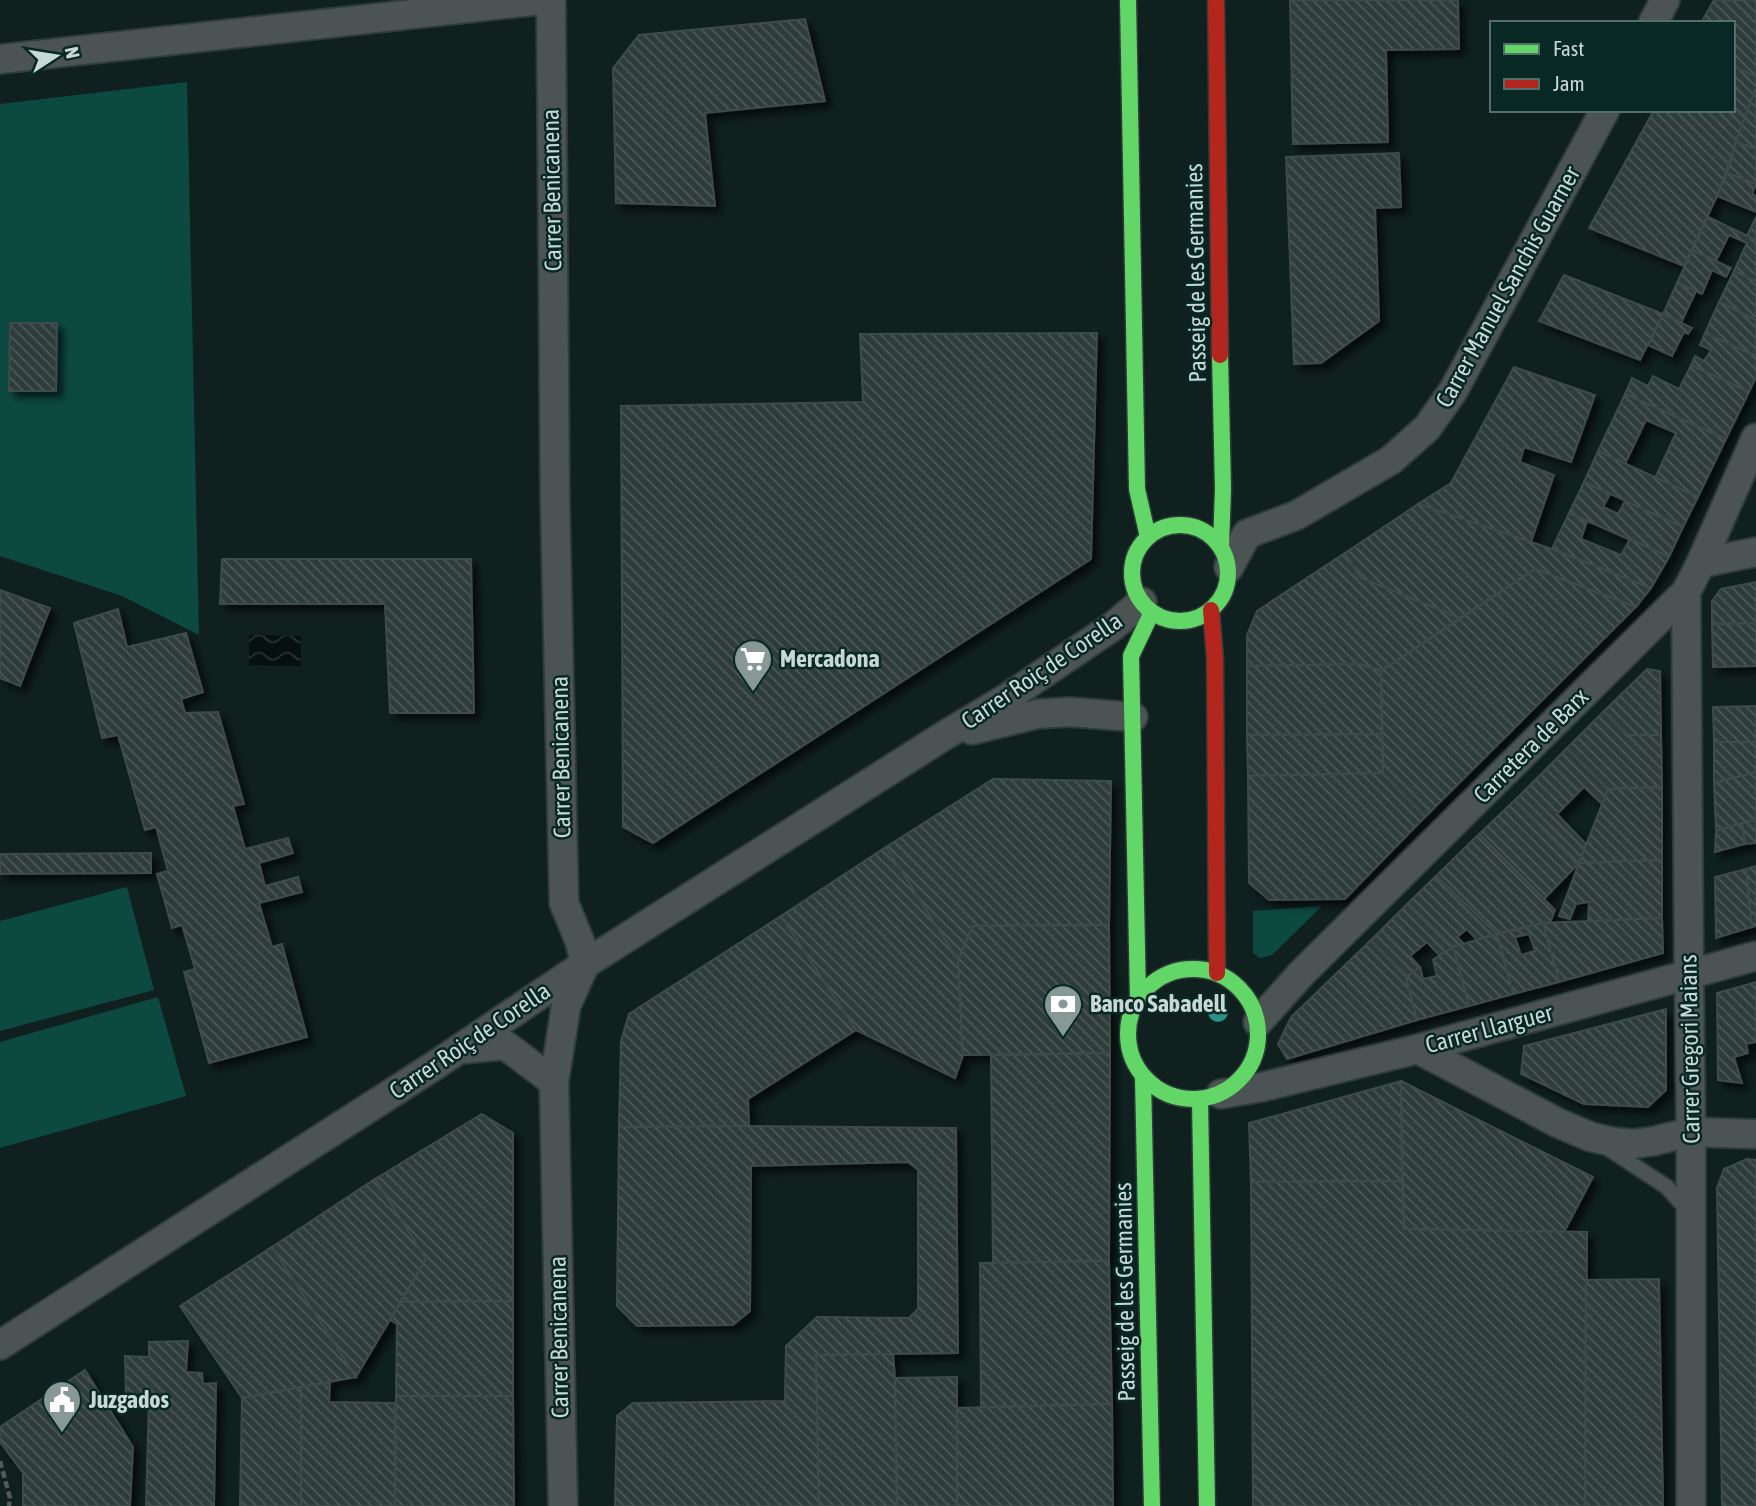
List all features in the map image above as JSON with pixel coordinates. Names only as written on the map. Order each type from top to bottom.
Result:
[{"type":"street","points":[[0,58],[542,0]]},
{"type":"street","name":"Carrer Benicanena","points":[[551,0],[555,513],[564,903],[580,942],[585,964],[566,1006],[554,1082],[563,1506]]},
{"type":"street","points":[[1128,0],[1136,480],[1148,537]]},
{"type":"street","name":"Passeig de les Germanies","points":[[1211,610],[1226,591],[1228,579],[1221,449],[1216,0]]},
{"type":"street","points":[[1654,21],[1665,0]]},
{"type":"street","name":"Carrer Manuel Sanchis Guarner","points":[[1225,556],[1247,534],[1297,514],[1391,460],[1427,428],[1453,391],[1604,112]]},
{"type":"street","name":"Carretera de Barx","points":[[1258,1022],[1301,974],[1686,592],[1756,438]]},
{"type":"street","points":[[1217,973],[1214,659],[1211,610],[1193,620],[1162,618],[1147,607],[1135,589],[1132,575],[1133,561],[1139,548],[1148,537],[1169,526],[1180,524],[1203,530],[1213,537],[1225,556]]},
{"type":"street","points":[[1701,564],[1756,552]]},
{"type":"street","name":"Carrer Gregori Maians","points":[[1686,592],[1691,1506]]},
{"type":"street","points":[[1138,998],[1131,656],[1147,607]]},
{"type":"street","name":"Carrer Roiç de Corella","points":[[0,1345],[459,1049],[585,964],[1147,607]]},
{"type":"street","name":"Carrer Roiç de Corella","points":[[942,737],[1037,714],[1070,712],[1133,717]]},
{"type":"street","name":"Carrer Llarguer","points":[[1210,1097],[1418,1049],[1756,956]]},
{"type":"street","points":[[1198,968],[1217,973],[1237,984],[1250,1002],[1258,1022],[1258,1044],[1252,1065],[1239,1082],[1210,1097],[1180,1099],[1160,1091],[1143,1077],[1132,1059],[1128,1038],[1130,1017],[1138,998],[1149,985],[1163,975],[1179,970],[1198,968]]},
{"type":"street","points":[[459,1049],[505,1045],[554,1082]]},
{"type":"street","points":[[1418,1049],[1558,1123],[1591,1137],[1633,1144],[1691,1132],[1756,1134]]},
{"type":"street","name":"Passeig de les Germanies","points":[[1143,1077],[1152,1506]]},
{"type":"street","points":[[1207,1506],[1210,1097]]},
{"type":"lane","points":[[1591,1137],[1667,1187],[1690,1213]]},
{"type":"path","points":[[0,1461],[10,1498],[9,1506]]},
{"type":"green space","points":[[187,82],[199,635],[122,596],[0,556],[0,104]]},
{"type":"green space","points":[[127,887],[154,990],[0,1031],[0,921]]},
{"type":"green space","points":[[1322,906],[1272,955],[1260,958],[1253,953],[1253,911]]},
{"type":"green space","points":[[158,997],[186,1096],[0,1148],[0,1042]]},
{"type":"water","points":[[249,635],[301,636],[301,666],[249,665]]},
{"type":"building","points":[[1290,0],[1458,0],[1459,49],[1386,50],[1388,142],[1293,144]]},
{"type":"building","points":[[1714,0],[1756,0],[1756,76],[1735,68],[1735,21],[1702,21]]},
{"type":"building","points":[[805,19],[825,101],[705,113],[715,206],[616,203],[613,68],[639,35]]},
{"type":"building","points":[[1735,68],[1756,76],[1756,88],[1717,196],[1684,266],[1589,228],[1653,112],[1735,112]]},
{"type":"building","points":[[1756,90],[1756,149],[1736,142]]},
{"type":"building","points":[[1736,142],[1756,149],[1756,184],[1727,173]]},
{"type":"building","points":[[1399,153],[1401,207],[1375,208],[1379,321],[1321,363],[1294,364],[1286,157]]},
{"type":"building","points":[[1727,173],[1756,184],[1752,194],[1756,196],[1756,212],[1717,196]]},
{"type":"building","points":[[1708,217],[1756,240],[1756,281],[1734,271],[1747,243],[1729,235],[1716,261],[1692,250]]},
{"type":"building","points":[[1756,217],[1756,240],[1747,236]]},
{"type":"building","points":[[1692,250],[1731,268],[1726,277],[1712,270],[1702,294],[1677,283]]},
{"type":"building","points":[[1734,271],[1756,281],[1756,320],[1719,302]]},
{"type":"building","points":[[1564,275],[1663,314],[1640,360],[1539,321]]},
{"type":"building","points":[[1677,283],[1696,291],[1681,323],[1663,314]]},
{"type":"building","points":[[1719,302],[1756,320],[1756,356],[1705,333]]},
{"type":"building","points":[[1663,314],[1692,328],[1688,334],[1684,332],[1672,356],[1648,345]]},
{"type":"building","points":[[10,323],[57,323],[56,391],[9,391]]},
{"type":"building","name":"Mercadona","points":[[1097,333],[1091,559],[653,843],[623,827],[621,406],[863,402],[860,334]]},
{"type":"building","points":[[1705,333],[1756,356],[1756,377],[1749,392],[1691,365],[1695,356],[1704,361],[1711,350],[1700,345]]},
{"type":"building","points":[[1691,365],[1749,392],[1726,439],[1625,394],[1632,378],[1648,386],[1653,376],[1679,389]]},
{"type":"building","points":[[1514,367],[1595,395],[1571,462],[1524,447],[1520,462],[1554,475],[1531,542],[1418,504],[1451,483]]},
{"type":"building","points":[[1625,394],[1726,439],[1698,497],[1655,478],[1676,433],[1646,420],[1625,464],[1598,451]]},
{"type":"building","points":[[1598,451],[1698,497],[1683,527],[1584,482]]},
{"type":"building","points":[[1584,482],[1610,494],[1603,507],[1618,514],[1625,501],[1683,527],[1669,557],[1569,513]]},
{"type":"building","points":[[1418,504],[1552,549],[1651,588],[1636,607],[1535,569],[1460,618],[1361,578],[1345,553]]},
{"type":"building","points":[[1569,513],[1587,521],[1581,539],[1621,555],[1630,539],[1669,557],[1651,588],[1552,549]]},
{"type":"building","points":[[1345,553],[1361,578],[1460,618],[1381,671],[1359,664],[1247,666],[1247,635],[1257,611]]},
{"type":"building","points":[[222,559],[471,559],[474,713],[390,713],[385,604],[220,604]]},
{"type":"building","points":[[1535,569],[1636,607],[1425,817],[1383,773],[1381,671]]},
{"type":"building","points":[[1756,582],[1756,623],[1712,624],[1712,601],[1721,589]]},
{"type":"building","points":[[0,590],[50,608],[20,686],[0,678]]},
{"type":"building","points":[[118,609],[127,647],[186,633],[203,692],[181,699],[185,713],[218,712],[244,804],[233,806],[245,849],[288,838],[293,853],[259,863],[265,886],[298,877],[302,892],[259,903],[272,947],[282,944],[307,1037],[209,1063],[184,972],[195,969],[182,925],[172,928],[157,874],[168,871],[156,827],[145,830],[118,735],[102,738],[74,623]]},
{"type":"building","points":[[1756,623],[1756,666],[1713,667],[1712,624]]},
{"type":"building","points":[[1359,664],[1381,671],[1382,734],[1247,735],[1247,666]]},
{"type":"building","points":[[1647,669],[1660,671],[1661,735],[1626,735],[1604,711]]},
{"type":"building","points":[[1756,706],[1756,742],[1714,742],[1713,707]]},
{"type":"building","points":[[1604,711],[1626,735],[1661,735],[1662,787],[1608,789],[1567,748]]},
{"type":"building","points":[[1382,734],[1383,773],[1248,776],[1247,735]]},
{"type":"building","points":[[1714,742],[1756,742],[1756,772],[1714,783]]},
{"type":"building","points":[[1567,748],[1608,789],[1602,804],[1584,787],[1557,814],[1586,844],[1579,863],[1515,800]]},
{"type":"building","points":[[1756,772],[1756,820],[1716,831],[1714,783]]},
{"type":"building","points":[[1383,773],[1425,817],[1345,899],[1269,900],[1249,883],[1248,776]]},
{"type":"building","points":[[993,779],[1111,781],[1109,925],[973,926],[958,960],[886,847]]},
{"type":"building","points":[[1662,787],[1662,860],[1579,863],[1608,789]]},
{"type":"building","points":[[1515,800],[1579,863],[1544,899],[1479,834]]},
{"type":"building","points":[[1756,820],[1756,843],[1745,844],[1742,823]]},
{"type":"building","points":[[1742,823],[1745,844],[1715,852],[1716,831]]},
{"type":"building","points":[[1479,834],[1555,910],[1550,923],[1497,934],[1436,876]]},
{"type":"building","points":[[886,847],[958,960],[963,1055],[955,1078],[856,1030],[781,916]]},
{"type":"building","points":[[151,853],[151,873],[0,874],[0,854]]},
{"type":"building","points":[[1662,860],[1662,918],[1588,921],[1589,902],[1576,904],[1570,919],[1559,916],[1579,863]]},
{"type":"building","points":[[1756,866],[1756,926],[1752,927],[1746,869]]},
{"type":"building","points":[[1746,869],[1752,927],[1716,938],[1715,877]]},
{"type":"building","points":[[1436,876],[1497,934],[1477,940],[1467,929],[1457,937],[1463,943],[1453,947],[1408,903]]},
{"type":"building","points":[[1408,903],[1453,947],[1439,955],[1427,942],[1410,956],[1420,967],[1406,977],[1371,940]]},
{"type":"building","points":[[781,916],[856,1030],[748,1099],[749,1126],[619,1127],[621,1041],[629,1014]]},
{"type":"building","points":[[1662,918],[1663,953],[1559,982],[1543,923]]},
{"type":"building","points":[[1543,923],[1559,982],[1513,994],[1497,934]],"holes":[[[1529,934],[1535,951],[1521,955],[1515,937]]]},
{"type":"building","points":[[1109,925],[1110,1053],[963,1055],[958,960],[973,926]]},
{"type":"building","points":[[1497,934],[1513,994],[1469,1006],[1453,947]]},
{"type":"building","points":[[1371,940],[1406,977],[1417,1020],[1287,1059],[1278,1044],[1291,1017]]},
{"type":"building","points":[[1453,947],[1469,1006],[1417,1020],[1406,977],[1420,967],[1423,979],[1437,976],[1433,960]]},
{"type":"building","points":[[1756,982],[1756,1042],[1746,1044],[1748,1053],[1734,1057],[1742,1083],[1718,1080],[1717,993]]},
{"type":"building","points":[[1666,1009],[1666,1090],[1648,1107],[1584,1104],[1521,1074],[1524,1046]]},
{"type":"building","points":[[1110,1053],[1109,1261],[993,1263],[991,1055]]},
{"type":"building","points":[[1401,1081],[1402,1181],[1251,1182],[1249,1123]]},
{"type":"building","points":[[1401,1081],[1593,1177],[1564,1232],[1404,1229]]},
{"type":"building","points":[[482,1114],[513,1133],[513,1301],[401,1302],[426,1259],[375,1179]]},
{"type":"building","points":[[619,1127],[956,1128],[958,1353],[816,1355],[819,1506],[615,1506],[617,1416],[633,1403],[785,1401],[786,1346],[817,1317],[909,1318],[918,1309],[918,1170],[908,1162],[751,1166],[750,1311],[733,1325],[637,1326],[617,1306]]},
{"type":"building","points":[[1747,1159],[1756,1160],[1756,1506],[1722,1506],[1717,1188],[1724,1169]]},
{"type":"building","points":[[375,1179],[426,1259],[356,1377],[272,1247]]},
{"type":"building","points":[[1402,1181],[1404,1229],[1587,1232],[1585,1506],[1253,1506],[1251,1182]]},
{"type":"building","points":[[272,1247],[356,1377],[242,1398],[180,1306]]},
{"type":"building","points":[[1109,1261],[1112,1404],[981,1407],[980,1263]]},
{"type":"building","points":[[1659,1279],[1663,1506],[1585,1506],[1586,1280]]},
{"type":"building","points":[[513,1301],[513,1396],[396,1396],[397,1324],[390,1320],[401,1302]]},
{"type":"building","points":[[188,1341],[186,1372],[202,1373],[203,1384],[216,1383],[214,1506],[146,1506],[149,1398],[126,1397],[125,1356],[149,1357],[149,1342]]},
{"type":"building","points":[[893,1354],[897,1506],[819,1506],[816,1355]]},
{"type":"building","name":"Juzgados","points":[[85,1370],[133,1447],[130,1506],[23,1506],[23,1473],[0,1442],[0,1427]]},
{"type":"building","points":[[957,1377],[957,1506],[897,1506],[895,1378]]},
{"type":"building","points":[[330,1382],[329,1402],[395,1403],[395,1506],[301,1506],[301,1387]]},
{"type":"building","points":[[301,1387],[301,1506],[240,1506],[242,1398]]},
{"type":"building","points":[[396,1396],[513,1396],[514,1506],[395,1506]]},
{"type":"building","points":[[1112,1404],[1113,1506],[957,1506],[957,1408]]},
{"type":"traffic: fast","points":[[1128,0],[1137,489],[1148,537]]},
{"type":"traffic: fast","points":[[1220,355],[1223,489],[1221,546]]},
{"type":"traffic: fast","points":[[1180,525],[1198,528],[1214,539],[1225,555],[1228,573],[1225,591],[1214,607],[1198,618],[1180,621],[1162,618],[1146,607],[1135,591],[1132,573],[1135,555],[1146,539],[1162,528],[1180,525]]},
{"type":"traffic: fast","points":[[1138,998],[1131,656],[1152,612]]},
{"type":"traffic: fast","points":[[1193,969],[1218,974],[1239,988],[1253,1009],[1258,1034],[1253,1059],[1239,1080],[1218,1094],[1193,1099],[1168,1094],[1147,1080],[1133,1059],[1128,1034],[1133,1009],[1147,988],[1168,974],[1193,969]]},
{"type":"traffic: fast","points":[[1143,1077],[1152,1506]]},
{"type":"traffic: fast","points":[[1200,1100],[1207,1506]]},
{"type":"traffic: jam","points":[[1216,0],[1220,355]]},
{"type":"traffic: jam","points":[[1211,610],[1215,658],[1217,973]]},
{"type":"place","name":"Mercadona","points":[[753,693]]},
{"type":"place","name":"Banco Sabadell","points":[[1063,1038]]},
{"type":"place","name":"Juzgados","points":[[62,1434]]}]
